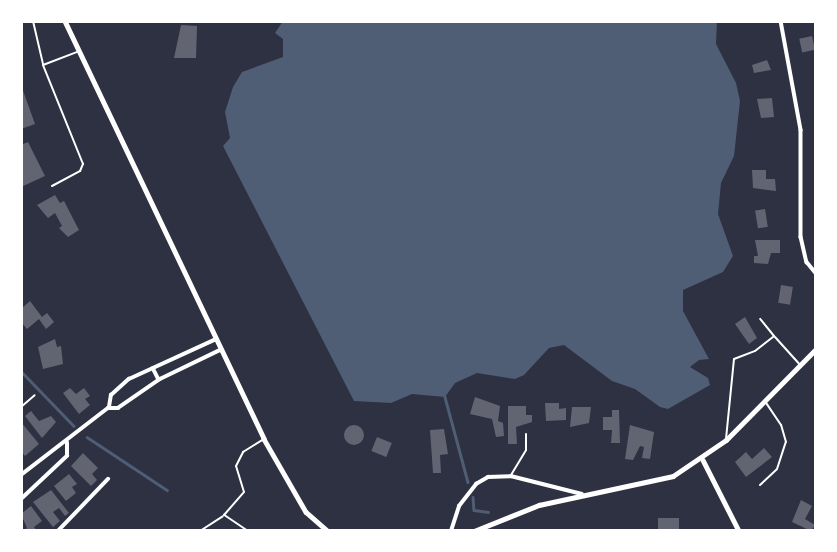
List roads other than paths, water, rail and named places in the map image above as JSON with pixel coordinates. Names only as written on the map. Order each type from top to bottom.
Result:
[{"type":"street","points":[[65,21],[214,340],[264,439],[306,512],[328,531]]},
{"type":"street","points":[[781,21],[801,130],[801,237],[807,262],[816,273]]},
{"type":"street","points":[[21,475],[57,443],[66,443],[108,408],[111,395],[153,368],[214,340]]},
{"type":"street","points":[[474,531],[539,505],[651,484],[703,460],[816,349]]},
{"type":"street","points":[[108,408],[118,408],[159,380],[220,350]]},
{"type":"street","points":[[153,368],[159,380]]},
{"type":"street","points":[[21,499],[67,456],[66,443]]},
{"type":"street","points":[[703,460],[738,531]]},
{"type":"street","points":[[451,531],[459,506],[475,484],[488,477],[511,476],[582,495]]},
{"type":"street","points":[[58,531],[108,479]]},
{"type":"lane","points":[[33,21],[43,65],[83,164],[80,171],[52,186]]},
{"type":"lane","points":[[43,65],[78,52]]},
{"type":"lane","points":[[760,319],[800,365]]},
{"type":"lane","points":[[726,440],[734,359],[755,351],[774,337]]},
{"type":"lane","points":[[21,407],[34,395]]},
{"type":"lane","points":[[760,485],[777,469],[786,442],[781,425],[765,402]]},
{"type":"lane","points":[[511,476],[526,450],[526,434]]},
{"type":"lane","points":[[200,531],[224,515],[244,492],[236,466],[243,452],[264,439]]},
{"type":"lane","points":[[224,515],[248,531]]},
{"type":"water","points":[[283,21],[717,21],[716,44],[736,83],[740,101],[734,156],[721,183],[718,214],[733,256],[723,272],[683,290],[683,311],[709,359],[699,360],[690,367],[708,378],[710,385],[668,409],[660,407],[635,389],[612,381],[564,345],[549,348],[524,375],[515,379],[477,373],[455,383],[445,397],[412,394],[391,403],[354,401],[223,146],[230,138],[225,112],[233,87],[242,72],[283,57],[283,39],[275,33]]},
{"type":"waterway","points":[[21,371],[74,426]]},
{"type":"waterway","points":[[445,397],[468,482]]},
{"type":"waterway","points":[[87,437],[167,490]]},
{"type":"waterway","points":[[473,497],[474,510],[488,512]]}]
